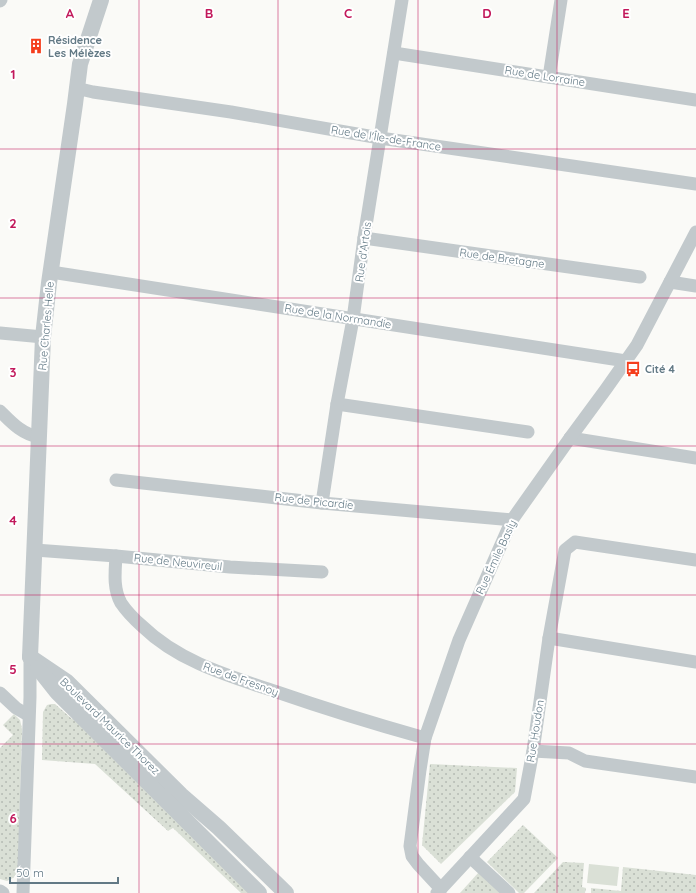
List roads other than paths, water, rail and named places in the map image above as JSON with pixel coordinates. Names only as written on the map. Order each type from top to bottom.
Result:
[{"type":"street","name":"Rue Charles Helle","points":[[30,657],[43,337],[80,64],[101,0]]},
{"type":"street","name":"Rue d'Artois","points":[[322,503],[337,404],[353,319],[364,238],[402,0]]},
{"type":"street","points":[[549,77],[560,0]]},
{"type":"street","name":"Rue de Lorraine","points":[[394,53],[696,100]]},
{"type":"street","name":"Rue de l'Île-de-France","points":[[76,88],[231,112],[380,138],[696,184]]},
{"type":"street","name":"Rue Émile Basly","points":[[439,891],[412,856],[410,846],[425,738],[459,640],[512,520],[637,345],[696,232]]},
{"type":"street","name":"Rue de Bretagne","points":[[364,238],[640,277]]},
{"type":"street","name":"Rue de la Normandie","points":[[51,272],[626,361]]},
{"type":"street","points":[[670,282],[696,286]]},
{"type":"street","points":[[0,333],[43,337]]},
{"type":"street","points":[[337,404],[528,432]]},
{"type":"street","points":[[0,411],[18,428],[30,435],[39,437]]},
{"type":"street","points":[[570,438],[696,458]]},
{"type":"street","name":"Rue de Picardie","points":[[116,480],[322,503],[512,520]]},
{"type":"street","name":"Rue Houdon","points":[[439,891],[524,799],[533,751],[549,638],[565,550],[575,542],[696,560]]},
{"type":"street","name":"Rue de Neuvireuil","points":[[35,550],[230,567],[322,572]]},
{"type":"street","name":"Rue de Fresnoy","points":[[116,556],[116,592],[121,603],[133,618],[162,644],[184,657],[207,668],[312,704],[425,738]]},
{"type":"street","points":[[549,638],[696,662]]},
{"type":"street","points":[[23,893],[30,657]]},
{"type":"street","name":"Boulevard Maurice Thorez","points":[[30,657],[57,692],[259,893]]},
{"type":"street","name":"Boulevard Maurice Thorez","points":[[30,657],[67,682],[181,795],[219,828],[286,893]]},
{"type":"street","points":[[0,693],[16,708],[28,715]]},
{"type":"street","points":[[533,751],[568,753],[585,761],[696,777]]},
{"type":"street","points":[[470,857],[509,893]]},
{"type":"place","name":"Résidence Les Mélèzes","points":[[36,46]]},
{"type":"place","name":"Cité 4","points":[[633,369]]}]
